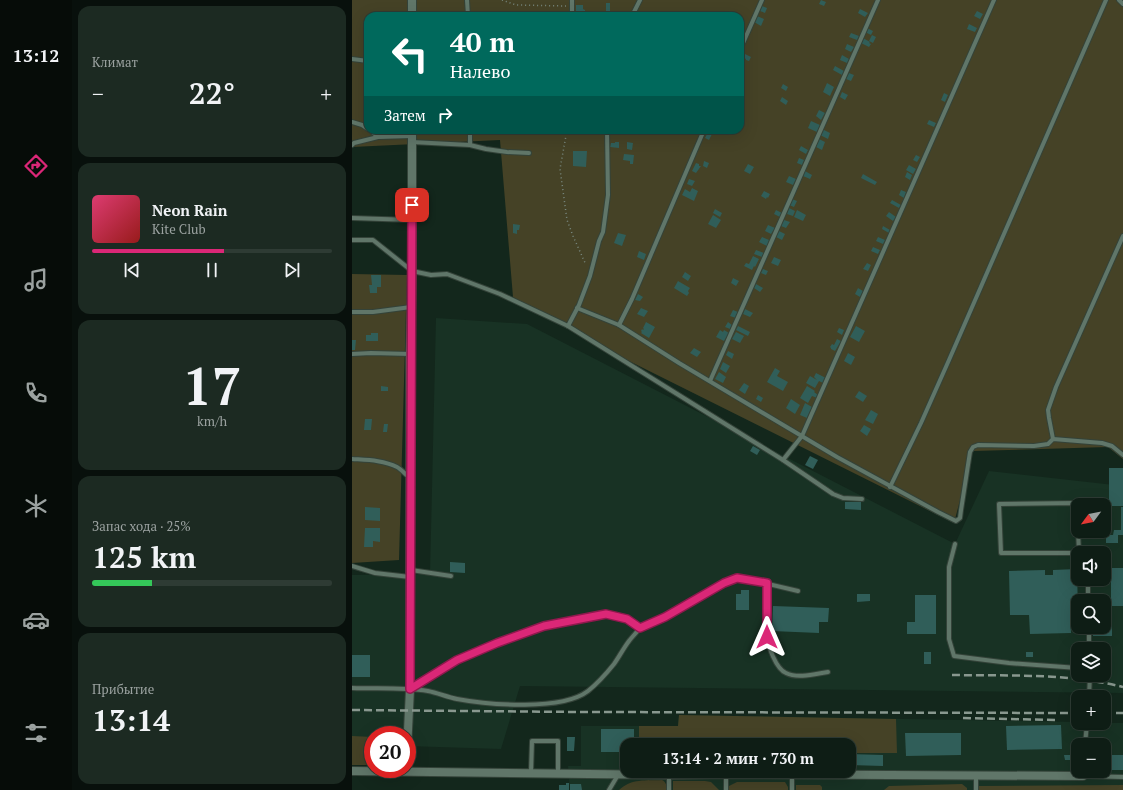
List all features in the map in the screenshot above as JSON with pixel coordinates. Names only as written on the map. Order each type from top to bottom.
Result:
[{"type":"street","points":[[412,0],[412,12]]},
{"type":"street","points":[[408,726],[410,689],[410,354],[412,271],[412,136]]},
{"type":"street","points":[[416,770],[619,774]]},
{"type":"street","points":[[352,771],[364,771]]},
{"type":"street","points":[[856,775],[976,776],[1071,774]]},
{"type":"lane","points":[[467,0],[468,12]]},
{"type":"lane","points":[[572,0],[572,12]]},
{"type":"lane","points":[[634,12],[640,0]]},
{"type":"lane","points":[[744,41],[762,0]]},
{"type":"lane","points":[[710,381],[878,0]]},
{"type":"lane","points":[[783,460],[802,436],[994,0]]},
{"type":"lane","points":[[890,487],[950,360],[1106,0]]},
{"type":"lane","points":[[1119,0],[1123,4]]},
{"type":"lane","points":[[352,59],[364,60]]},
{"type":"lane","points":[[352,122],[364,126]]},
{"type":"lane","points":[[375,134],[378,137]]},
{"type":"lane","points":[[470,134],[470,145]]},
{"type":"lane","points":[[568,326],[590,276],[599,241],[603,232],[608,195],[607,134]]},
{"type":"lane","points":[[619,325],[632,299],[702,134]]},
{"type":"lane","points":[[352,145],[354,143],[378,137],[412,136],[507,152],[529,152]]},
{"type":"lane","points":[[352,218],[412,220]]},
{"type":"lane","points":[[1053,439],[1048,418],[1048,410],[1056,387],[1123,236]]},
{"type":"lane","points":[[352,240],[373,240],[412,271],[431,275],[447,274],[500,294],[568,326],[783,460],[833,494],[843,498],[862,499]]},
{"type":"lane","points":[[352,312],[373,312],[411,307]]},
{"type":"lane","points":[[577,308],[619,325],[679,363],[836,457],[956,521],[960,518],[970,452],[973,447],[978,445],[1034,446],[1048,444],[1053,439],[1102,443],[1112,446],[1123,455]]},
{"type":"lane","points":[[352,354],[410,354]]},
{"type":"lane","points":[[352,459],[376,461],[398,467],[411,479]]},
{"type":"lane","points":[[1071,503],[999,504],[1001,553],[1071,553]]},
{"type":"lane","points":[[955,544],[949,567],[949,639],[954,656],[1009,663],[1071,667]]},
{"type":"lane","points":[[352,566],[375,573],[451,576]]},
{"type":"lane","points":[[352,688],[410,689],[457,699],[503,705],[540,704],[563,701],[588,691],[599,681],[614,664],[628,641],[640,628],[665,617],[724,583],[737,578],[767,583],[798,591]]},
{"type":"lane","points":[[767,583],[767,637],[772,654],[779,669],[786,674],[800,676],[828,672]]},
{"type":"lane","points":[[410,689],[457,660],[497,643],[544,626],[606,614],[627,619],[640,628]]},
{"type":"lane","points":[[531,773],[532,741],[558,741],[558,773]]},
{"type":"lane","points":[[609,790],[619,774]]},
{"type":"lane","points":[[976,776],[976,790]]},
{"type":"lane","points":[[1111,776],[1123,777]]},
{"type":"lane","points":[[669,778],[669,790]]},
{"type":"lane","points":[[726,778],[726,790]]},
{"type":"lane","points":[[792,778],[792,790]]},
{"type":"path","points":[[502,0],[516,5],[572,6]]},
{"type":"path","points":[[566,134],[560,169],[567,220],[590,276]]},
{"type":"shaded area","points":[[352,0],[1123,0],[1123,459],[1108,447],[973,451],[954,523],[597,345],[513,297],[500,140],[352,147]]},
{"type":"shaded area","points":[[352,274],[407,275],[399,560],[352,563]]},
{"type":"shaded area","points":[[436,318],[527,324],[955,544],[989,471],[1123,486],[1123,693],[1111,693],[1111,690],[1071,690],[1071,692],[520,686],[501,749],[416,746],[416,726],[364,726],[364,745],[352,744],[352,575],[430,574]]},
{"type":"shaded area","points":[[679,715],[1071,722],[1071,730],[1111,730],[1111,723],[1123,723],[1123,790],[570,790],[568,766],[581,766],[581,726],[678,726]]},
{"type":"shaded area","points":[[679,715],[896,719],[897,753],[856,753],[856,738],[639,738],[639,726],[678,726]]},
{"type":"shaded area","points":[[352,736],[364,737],[364,765],[352,765]]},
{"type":"shaded area","points":[[644,780],[662,780],[666,784],[667,790],[619,790],[634,782]]},
{"type":"shaded area","points":[[673,781],[711,782],[719,790],[673,790]]},
{"type":"shaded area","points":[[737,782],[785,782],[788,790],[729,790],[729,786]]},
{"type":"shaded area","points":[[962,784],[967,788],[967,790],[884,790],[889,786]]},
{"type":"shaded area","points":[[796,785],[820,785],[822,790],[796,790]]},
{"type":"shaded area","points":[[1123,785],[1123,790],[979,790],[979,786]]},
{"type":"building","points":[[821,0],[826,2],[824,6],[819,4]]},
{"type":"building","points":[[606,3],[610,3],[610,12],[606,12]]},
{"type":"building","points":[[576,5],[583,5],[585,12],[576,12]]},
{"type":"building","points":[[762,6],[767,8],[765,13],[760,11]]},
{"type":"building","points":[[860,9],[868,13],[865,17],[858,13]]},
{"type":"building","points":[[977,11],[983,14],[980,19],[974,16]]},
{"type":"building","points":[[757,16],[764,19],[761,26],[754,22]]},
{"type":"building","points":[[969,24],[977,28],[975,32],[967,29]]},
{"type":"building","points":[[867,28],[873,31],[871,35],[865,32]]},
{"type":"building","points":[[851,33],[859,36],[857,40],[849,37]]},
{"type":"building","points":[[872,35],[876,37],[873,43],[869,41]]},
{"type":"building","points":[[863,38],[870,42],[869,43],[871,44],[869,47],[861,43]]},
{"type":"building","points":[[847,44],[854,47],[851,52],[845,49]]},
{"type":"building","points":[[744,54],[751,57],[749,61],[744,58]]},
{"type":"building","points":[[842,55],[849,59],[847,63],[840,60]]},
{"type":"building","points":[[835,66],[844,71],[842,75],[833,70]]},
{"type":"building","points":[[849,73],[854,75],[851,81],[846,79]]},
{"type":"building","points":[[827,83],[834,87],[830,96],[823,92]]},
{"type":"building","points":[[783,84],[788,87],[786,91],[781,88]]},
{"type":"building","points":[[842,92],[848,95],[845,100],[840,97]]},
{"type":"building","points":[[944,93],[948,95],[945,102],[941,100]]},
{"type":"building","points":[[782,97],[788,101],[786,105],[780,101]]},
{"type":"building","points":[[819,110],[825,113],[821,120],[816,116]]},
{"type":"building","points":[[929,120],[936,123],[934,127],[927,124]]},
{"type":"building","points":[[811,121],[820,125],[817,132],[808,128]]},
{"type":"building","points":[[822,129],[830,133],[828,139],[820,135]]},
{"type":"building","points":[[707,134],[712,134],[709,140],[705,138]]},
{"type":"building","points":[[819,139],[825,142],[822,150],[816,147]]},
{"type":"building","points":[[619,142],[619,148],[610,147],[611,143]]},
{"type":"building","points":[[627,142],[633,143],[632,150],[627,149]]},
{"type":"building","points":[[801,146],[808,150],[806,154],[799,150]]},
{"type":"building","points":[[573,151],[587,151],[586,167],[573,166]]},
{"type":"building","points":[[624,154],[634,155],[633,164],[630,164],[630,161],[623,160]]},
{"type":"building","points":[[916,155],[920,157],[917,162],[913,160]]},
{"type":"building","points":[[799,158],[804,160],[802,165],[797,163]]},
{"type":"building","points":[[704,161],[709,163],[707,168],[703,166]]},
{"type":"building","points":[[696,163],[701,166],[696,173],[692,171]]},
{"type":"building","points":[[748,164],[754,167],[750,174],[744,171]]},
{"type":"building","points":[[909,165],[916,169],[913,174],[906,170]]},
{"type":"building","points":[[805,171],[812,175],[810,179],[803,176]]},
{"type":"building","points":[[907,172],[912,175],[910,180],[905,177]]},
{"type":"building","points":[[863,174],[877,182],[875,185],[861,178]]},
{"type":"building","points":[[789,176],[796,179],[793,185],[786,182]]},
{"type":"building","points":[[689,179],[695,181],[692,186],[687,184]]},
{"type":"building","points":[[692,188],[698,191],[694,201],[682,195],[685,189],[690,192]]},
{"type":"building","points":[[901,190],[906,192],[904,198],[899,195]]},
{"type":"building","points":[[764,191],[770,194],[766,199],[761,196]]},
{"type":"building","points":[[792,199],[797,201],[794,207],[789,205]]},
{"type":"building","points":[[892,200],[901,205],[899,208],[890,203]]},
{"type":"building","points":[[789,208],[795,211],[793,216],[787,214]]},
{"type":"building","points":[[715,209],[722,213],[720,217],[713,213]]},
{"type":"building","points":[[776,210],[782,213],[780,217],[774,214]]},
{"type":"building","points":[[797,210],[806,215],[803,221],[794,217]]},
{"type":"building","points":[[889,212],[896,217],[893,221],[886,216]]},
{"type":"building","points":[[713,215],[721,220],[716,228],[708,224]]},
{"type":"building","points":[[784,220],[790,222],[786,228],[781,226]]},
{"type":"building","points":[[513,224],[520,225],[519,230],[517,230],[517,234],[513,233]]},
{"type":"building","points":[[768,225],[775,228],[771,234],[765,231]]},
{"type":"building","points":[[883,226],[890,230],[889,233],[882,229]]},
{"type":"building","points":[[779,231],[785,234],[782,240],[776,237]]},
{"type":"building","points":[[618,233],[626,235],[622,246],[614,243]]},
{"type":"building","points":[[762,237],[769,240],[767,246],[759,242]]},
{"type":"building","points":[[878,237],[885,240],[883,244],[876,241]]},
{"type":"building","points":[[873,247],[880,250],[878,254],[871,251]]},
{"type":"building","points":[[756,250],[764,253],[762,257],[754,254]]},
{"type":"building","points":[[639,251],[646,254],[644,260],[637,257]]},
{"type":"building","points":[[753,256],[759,259],[752,270],[744,266],[746,263],[749,264]]},
{"type":"building","points":[[774,257],[781,260],[778,266],[771,263]]},
{"type":"building","points":[[867,263],[871,265],[868,271],[863,269]]},
{"type":"building","points":[[763,269],[768,271],[766,275],[761,273]]},
{"type":"building","points":[[685,272],[691,276],[688,281],[682,277]]},
{"type":"building","points":[[371,275],[381,275],[381,287],[377,287],[377,293],[370,293],[369,285],[372,285]]},
{"type":"building","points":[[733,278],[739,281],[736,286],[731,283]]},
{"type":"building","points":[[678,281],[690,288],[687,296],[674,288]]},
{"type":"building","points":[[756,284],[763,288],[760,292],[754,288]]},
{"type":"building","points":[[858,288],[863,291],[860,297],[855,294]]},
{"type":"building","points":[[638,294],[643,297],[640,301],[635,300]]},
{"type":"building","points":[[641,308],[648,311],[644,317],[637,314]]},
{"type":"building","points":[[745,309],[753,313],[750,317],[743,314]]},
{"type":"building","points":[[733,310],[738,312],[736,318],[730,316]]},
{"type":"building","points":[[646,322],[655,327],[649,338],[641,333]]},
{"type":"building","points":[[728,322],[732,325],[730,329],[725,327]]},
{"type":"building","points":[[738,326],[750,332],[748,336],[736,330]]},
{"type":"building","points":[[856,326],[865,331],[859,342],[850,337]]},
{"type":"building","points":[[839,328],[844,330],[842,335],[837,332]]},
{"type":"building","points":[[720,330],[723,332],[724,330],[729,333],[724,341],[716,337]]},
{"type":"building","points":[[736,332],[744,336],[740,343],[732,339]]},
{"type":"building","points":[[371,333],[378,333],[378,341],[366,341],[366,335],[371,335]]},
{"type":"building","points":[[837,339],[841,341],[835,351],[830,347],[832,344],[834,345]]},
{"type":"building","points":[[352,340],[356,340],[355,350],[352,350]]},
{"type":"building","points":[[694,348],[701,352],[697,357],[690,353]]},
{"type":"building","points":[[728,351],[734,354],[732,359],[726,355]]},
{"type":"building","points":[[848,353],[855,357],[851,365],[844,361]]},
{"type":"building","points":[[723,362],[730,366],[726,373],[720,369]]},
{"type":"building","points":[[775,368],[780,371],[777,376],[788,382],[783,391],[767,382]]},
{"type":"building","points":[[719,372],[726,377],[723,383],[715,379]]},
{"type":"building","points":[[816,373],[826,378],[823,383],[819,381],[815,388],[806,383],[810,376],[817,380],[814,377]]},
{"type":"building","points":[[744,383],[749,386],[745,394],[739,390]]},
{"type":"building","points":[[381,386],[388,387],[388,391],[381,391]]},
{"type":"building","points":[[807,386],[818,395],[817,398],[812,396],[808,403],[800,398]]},
{"type":"building","points":[[859,391],[867,396],[863,402],[855,397]]},
{"type":"building","points":[[758,395],[763,398],[761,402],[756,399]]},
{"type":"building","points":[[791,399],[800,405],[795,414],[786,408]]},
{"type":"building","points":[[805,403],[812,407],[807,418],[800,415]]},
{"type":"building","points":[[871,410],[878,414],[873,424],[865,420]]},
{"type":"building","points":[[365,419],[372,419],[371,430],[364,430]]},
{"type":"building","points":[[384,424],[388,424],[387,432],[383,432]]},
{"type":"building","points":[[864,425],[871,429],[867,436],[860,431]]},
{"type":"building","points":[[753,446],[760,450],[757,455],[750,451]]},
{"type":"building","points":[[810,456],[818,460],[813,469],[805,465]]},
{"type":"building","points":[[1109,468],[1123,468],[1123,506],[1111,506],[1111,498],[1109,498]]},
{"type":"building","points":[[845,502],[861,502],[861,510],[845,509]]},
{"type":"building","points":[[365,507],[380,508],[380,521],[365,520]]},
{"type":"building","points":[[1121,507],[1123,507],[1123,535],[1118,535],[1118,543],[1106,543],[1106,538],[1111,538],[1114,530],[1121,530]]},
{"type":"building","points":[[365,528],[380,528],[380,542],[373,541],[373,547],[364,547]]},
{"type":"building","points":[[450,562],[465,563],[465,573],[450,572]]},
{"type":"building","points":[[1111,568],[1123,568],[1123,606],[1111,606]]},
{"type":"building","points":[[1071,569],[1071,586],[1077,586],[1078,594],[1071,594],[1071,633],[1030,634],[1029,615],[1010,615],[1009,571],[1045,570],[1045,575],[1053,575],[1053,570]]},
{"type":"building","points":[[741,590],[749,590],[749,610],[736,610],[736,594],[741,594]]},
{"type":"building","points":[[857,594],[870,594],[870,601],[857,602]]},
{"type":"building","points":[[915,595],[936,595],[936,634],[907,634],[907,622],[915,622]]},
{"type":"building","points":[[773,606],[829,608],[828,622],[819,622],[819,633],[772,631]]},
{"type":"building","points":[[1112,618],[1112,636],[1093,636],[1093,634],[1111,634]]},
{"type":"building","points":[[924,652],[931,652],[931,664],[924,664]]},
{"type":"building","points":[[1026,652],[1033,652],[1033,657],[1026,657]]},
{"type":"building","points":[[352,655],[370,655],[370,677],[352,677]]},
{"type":"building","points":[[1061,725],[1062,749],[1007,750],[1006,726]]},
{"type":"building","points":[[601,729],[634,729],[634,738],[620,738],[620,752],[601,752]]},
{"type":"building","points":[[905,733],[961,733],[961,755],[906,756]]},
{"type":"building","points":[[567,737],[575,737],[574,751],[567,751]]},
{"type":"building","points":[[856,754],[883,755],[883,766],[856,765]]},
{"type":"building","points":[[1064,755],[1071,755],[1071,760],[1065,760]]},
{"type":"building","points":[[1111,755],[1123,755],[1123,770],[1111,770]]},
{"type":"building","points":[[566,783],[569,783],[569,790],[559,790],[559,785],[566,785]]},
{"type":"building","points":[[570,784],[581,784],[582,790],[570,790]]},
{"type":"railway","points":[[952,675],[1060,677],[1081,679],[1123,687]]},
{"type":"railway","points":[[352,710],[1071,713]]},
{"type":"railway","points":[[1111,713],[1123,713]]},
{"type":"railway","points":[[963,718],[1059,720]]},
{"type":"route","points":[[412,205],[410,354],[410,689],[457,660],[497,643],[544,626],[606,614],[627,619],[640,628],[665,617],[724,583],[737,578],[767,583],[767,637]]}]
